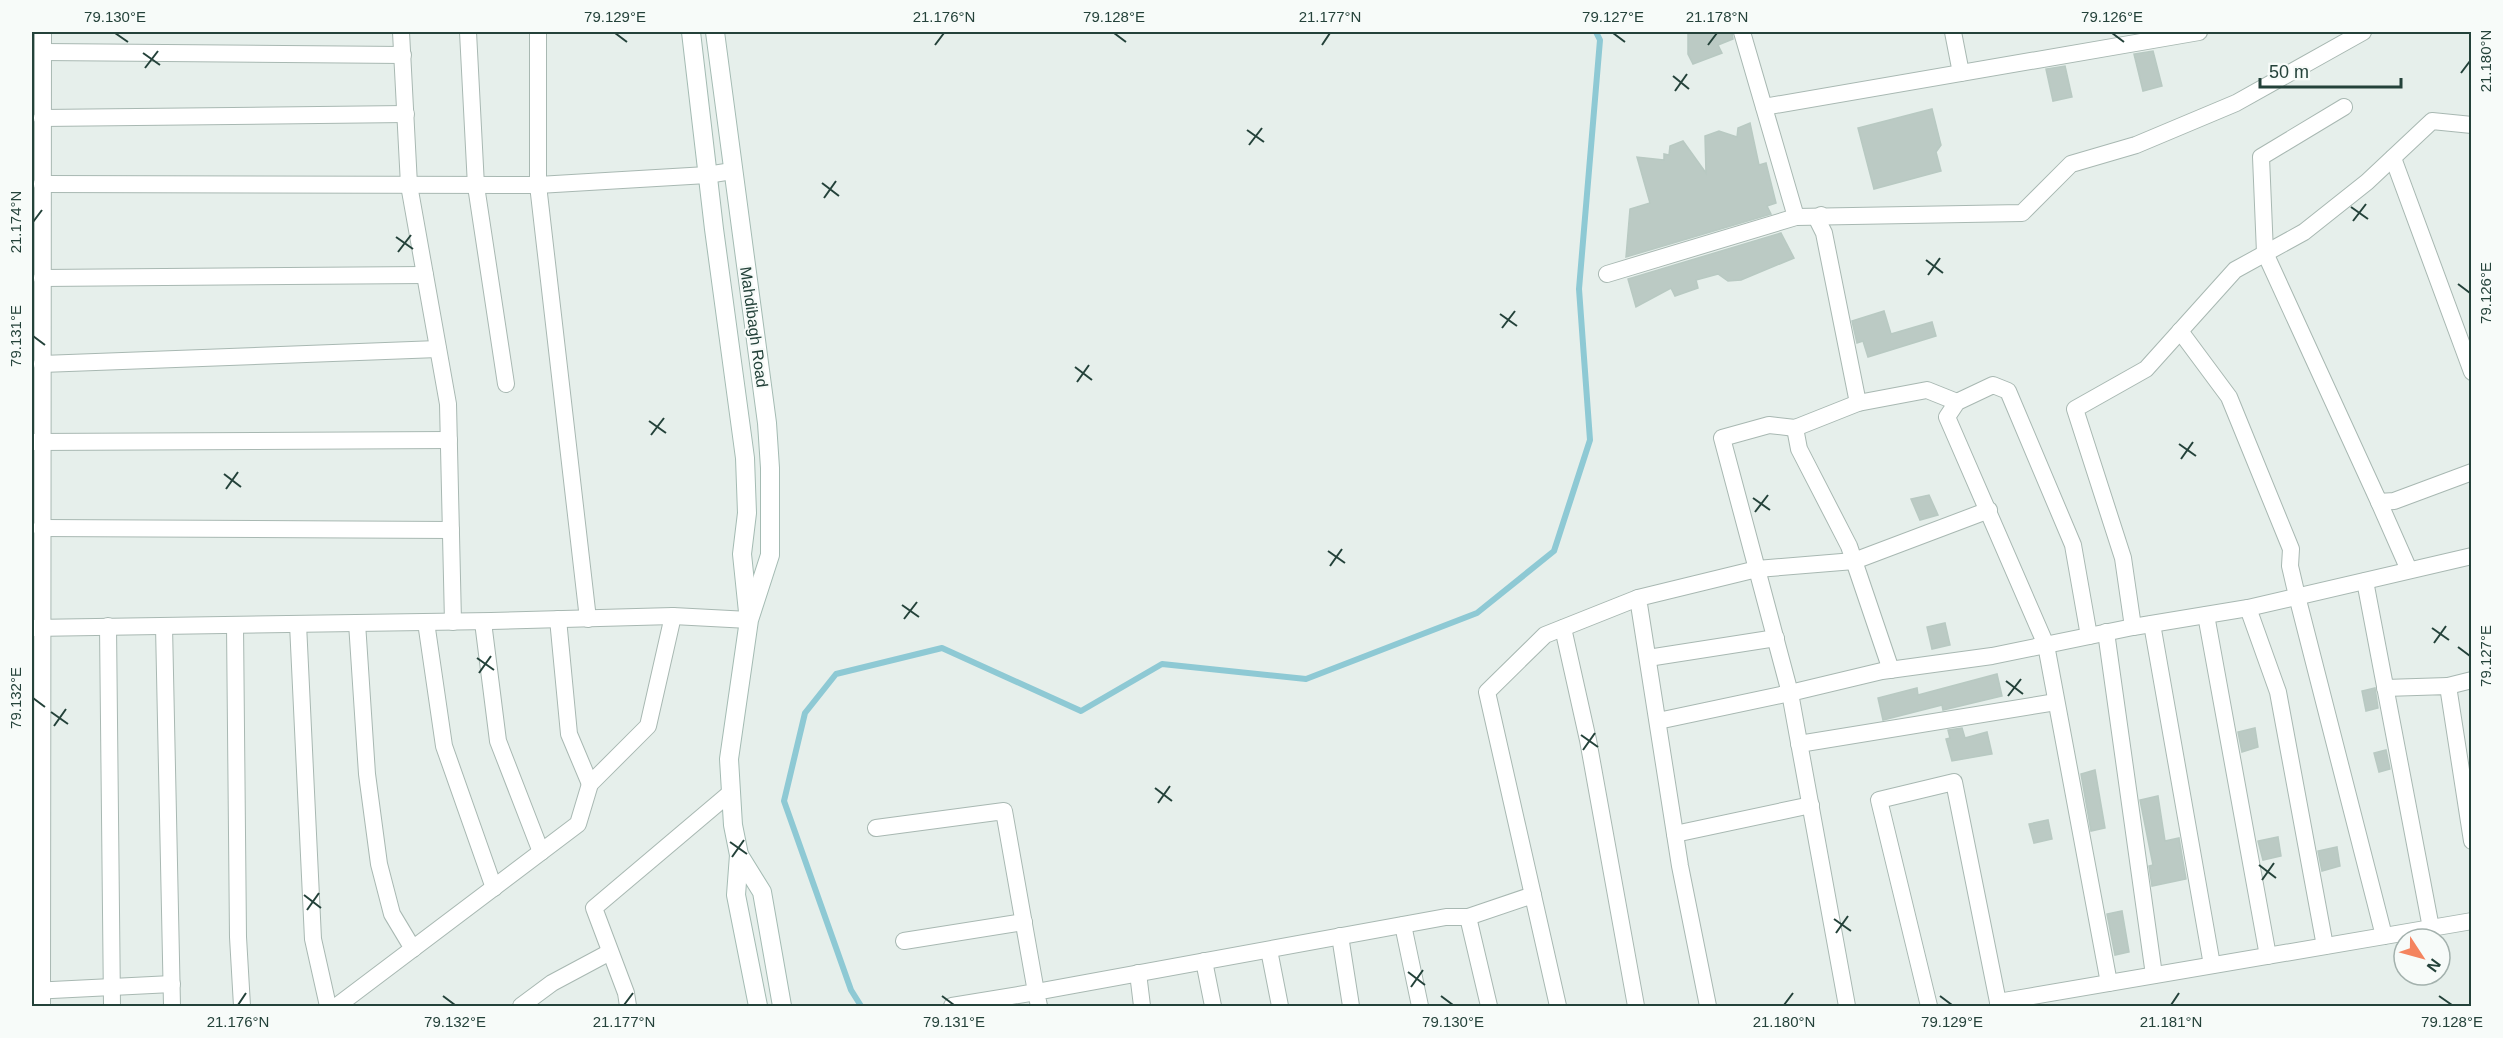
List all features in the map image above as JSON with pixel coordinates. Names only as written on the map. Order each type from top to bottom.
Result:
[{"type":"street","points":[[43,32],[42,364],[36,385],[36,508],[41,528],[36,569],[38,996],[172,984]]},
{"type":"street","points":[[401,32],[409,185],[448,404],[453,622]]},
{"type":"street","points":[[468,32],[476,186],[506,384]]},
{"type":"street","points":[[538,32],[538,185],[588,619]]},
{"type":"street","name":"Mahdibagh Road","points":[[691,32],[707,175],[746,458],[747,513],[742,554],[748,620]]},
{"type":"street","name":"Mahdibagh Road","points":[[715,32],[767,423],[770,468],[770,555],[748,620],[729,759],[730,793],[739,855],[736,895],[758,1006]]},
{"type":"street","points":[[1742,32],[1796,217]]},
{"type":"street","points":[[1953,32],[1961,73]]},
{"type":"street","points":[[1764,107],[2193,32]]},
{"type":"street","points":[[1607,274],[1796,217],[2022,213],[2071,164],[2136,145],[2236,103],[2363,32]]},
{"type":"street","points":[[43,52],[403,55]]},
{"type":"street","points":[[2344,107],[2261,157],[2265,253],[2409,570]]},
{"type":"street","points":[[42,118],[406,114]]},
{"type":"street","points":[[2133,627],[2123,558],[2075,409],[2146,369],[2235,270],[2304,232],[2393,158],[2432,121],[2472,125]]},
{"type":"street","points":[[2393,158],[2472,372]]},
{"type":"street","points":[[42,184],[538,185],[707,175],[732,171]]},
{"type":"street","points":[[1821,215],[1818,221],[1824,233],[1858,404]]},
{"type":"street","points":[[42,278],[425,275]]},
{"type":"street","points":[[2181,331],[2229,397],[2291,549],[2290,566],[2297,596],[2384,936]]},
{"type":"street","points":[[42,364],[438,349]]},
{"type":"street","points":[[2089,636],[2073,545],[2008,391],[1993,385],[1957,402],[1947,417],[2046,645],[2109,983]]},
{"type":"street","points":[[1847,1006],[1790,693],[1722,438],[1769,424],[1794,428],[1858,404],[1927,390],[1957,402]]},
{"type":"street","points":[[1794,428],[1799,449],[1850,546],[1891,669]]},
{"type":"street","points":[[37,442],[449,440]]},
{"type":"street","points":[[2379,502],[2394,501],[2472,472]]},
{"type":"street","points":[[1558,1006],[1487,692],[1545,635],[1638,598],[1757,569],[1854,561],[1989,510]]},
{"type":"street","points":[[41,528],[451,530]]},
{"type":"street","points":[[1658,722],[1891,669],[1992,656],[2133,627],[2248,608],[2472,556]]},
{"type":"street","points":[[2365,581],[2431,927]]},
{"type":"street","points":[[1638,598],[1675,834],[1708,1006]]},
{"type":"street","points":[[2248,608],[2278,692],[2325,946]]},
{"type":"street","points":[[2206,615],[2268,956]]},
{"type":"street","points":[[36,628],[483,622],[673,616],[748,620]]},
{"type":"street","points":[[337,1006],[578,824],[590,784],[648,726],[673,616]]},
{"type":"street","points":[[558,620],[569,734],[590,784]]},
{"type":"street","points":[[426,622],[444,746],[494,888]]},
{"type":"street","points":[[483,622],[498,741],[541,852]]},
{"type":"street","points":[[357,623],[367,774],[379,864],[392,914],[412,949]]},
{"type":"street","points":[[298,624],[313,939],[328,1006]]},
{"type":"street","points":[[2152,624],[2212,965]]},
{"type":"street","points":[[235,625],[242,1006]]},
{"type":"street","points":[[164,626],[172,1006]]},
{"type":"street","points":[[108,627],[112,1006]]},
{"type":"street","points":[[1563,628],[1588,740],[1636,1006]]},
{"type":"street","points":[[2106,633],[2154,975]]},
{"type":"street","points":[[1648,658],[1776,638]]},
{"type":"street","points":[[2385,688],[2448,686],[2472,680]]},
{"type":"street","points":[[2448,686],[2472,841]]},
{"type":"street","points":[[1799,744],[2056,702]]},
{"type":"street","points":[[1929,1006],[1879,800],[1954,782],[1998,1004],[2392,935]]},
{"type":"street","points":[[628,1006],[626,993],[594,909],[730,793]]},
{"type":"street","points":[[1675,834],[1811,805]]},
{"type":"street","points":[[876,828],[1004,811],[1038,999]]},
{"type":"street","name":"Mahdibagh Road","points":[[739,855],[762,892],[782,1006]]},
{"type":"street","points":[[952,1006],[1038,999],[1138,973],[1446,917],[1468,917],[1533,895]]},
{"type":"street","points":[[1468,917],[1489,1006]]},
{"type":"street","points":[[2437,927],[2472,921]]},
{"type":"street","points":[[904,941],[1024,922]]},
{"type":"street","points":[[1403,925],[1420,1006]]},
{"type":"street","points":[[1340,936],[1351,1006]]},
{"type":"street","points":[[1269,950],[1280,1006]]},
{"type":"street","points":[[521,1006],[552,983],[610,951]]},
{"type":"street","points":[[1204,961],[1214,1006]]},
{"type":"street","points":[[1138,973],[1142,1006]]},
{"type":"building","points":[[1688,32],[1732,32],[1733,39],[1718,45],[1722,53],[1693,64],[1688,54]]},
{"type":"building","points":[[2153,51],[2162,86],[2143,91],[2134,54]]},
{"type":"building","points":[[2065,66],[2072,97],[2053,101],[2046,69]]},
{"type":"building","points":[[1932,109],[1941,145],[1936,152],[1941,171],[1874,189],[1858,128]]},
{"type":"building","points":[[1750,123],[1759,165],[1766,163],[1776,203],[1767,206],[1771,214],[1626,257],[1630,209],[1650,203],[1637,157],[1664,160],[1664,154],[1669,155],[1670,146],[1683,141],[1706,173],[1705,136],[1719,131],[1737,137],[1738,128]]},
{"type":"building","points":[[1781,233],[1794,258],[1741,280],[1728,281],[1718,274],[1696,280],[1698,288],[1675,296],[1671,288],[1636,307],[1628,279]]},
{"type":"building","points":[[1884,311],[1891,334],[1932,322],[1936,336],[1868,357],[1863,341],[1857,343],[1852,321]]},
{"type":"building","points":[[1929,495],[1938,515],[1920,520],[1911,499]]},
{"type":"building","points":[[1945,623],[1950,645],[1932,649],[1927,627]]},
{"type":"building","points":[[1997,674],[2002,696],[1943,710],[1942,705],[1883,720],[1878,698],[1917,688],[1918,695]]},
{"type":"building","points":[[2375,688],[2378,708],[2366,711],[2362,691]]},
{"type":"building","points":[[1962,728],[1965,738],[1987,732],[1992,754],[1952,761],[1946,739],[1950,738],[1948,730]]},
{"type":"building","points":[[2255,728],[2258,747],[2242,752],[2238,732]]},
{"type":"building","points":[[2386,750],[2390,769],[2379,772],[2374,753]]},
{"type":"building","points":[[2095,770],[2105,828],[2091,831],[2081,774]]},
{"type":"building","points":[[2158,796],[2165,841],[2179,838],[2186,879],[2152,886],[2149,866],[2153,865],[2140,800]]},
{"type":"building","points":[[2048,820],[2052,839],[2034,843],[2029,824]]},
{"type":"building","points":[[2278,837],[2281,856],[2263,860],[2258,841]]},
{"type":"building","points":[[2337,847],[2340,866],[2322,871],[2318,851]]},
{"type":"building","points":[[2122,911],[2129,952],[2115,955],[2107,914]]},
{"type":"waterway","points":[[861,1006],[851,990],[784,801],[805,713],[836,674],[942,648],[1081,711],[1162,664],[1306,679],[1477,613],[1554,551],[1590,440],[1579,289],[1600,40],[1596,32]]}]
